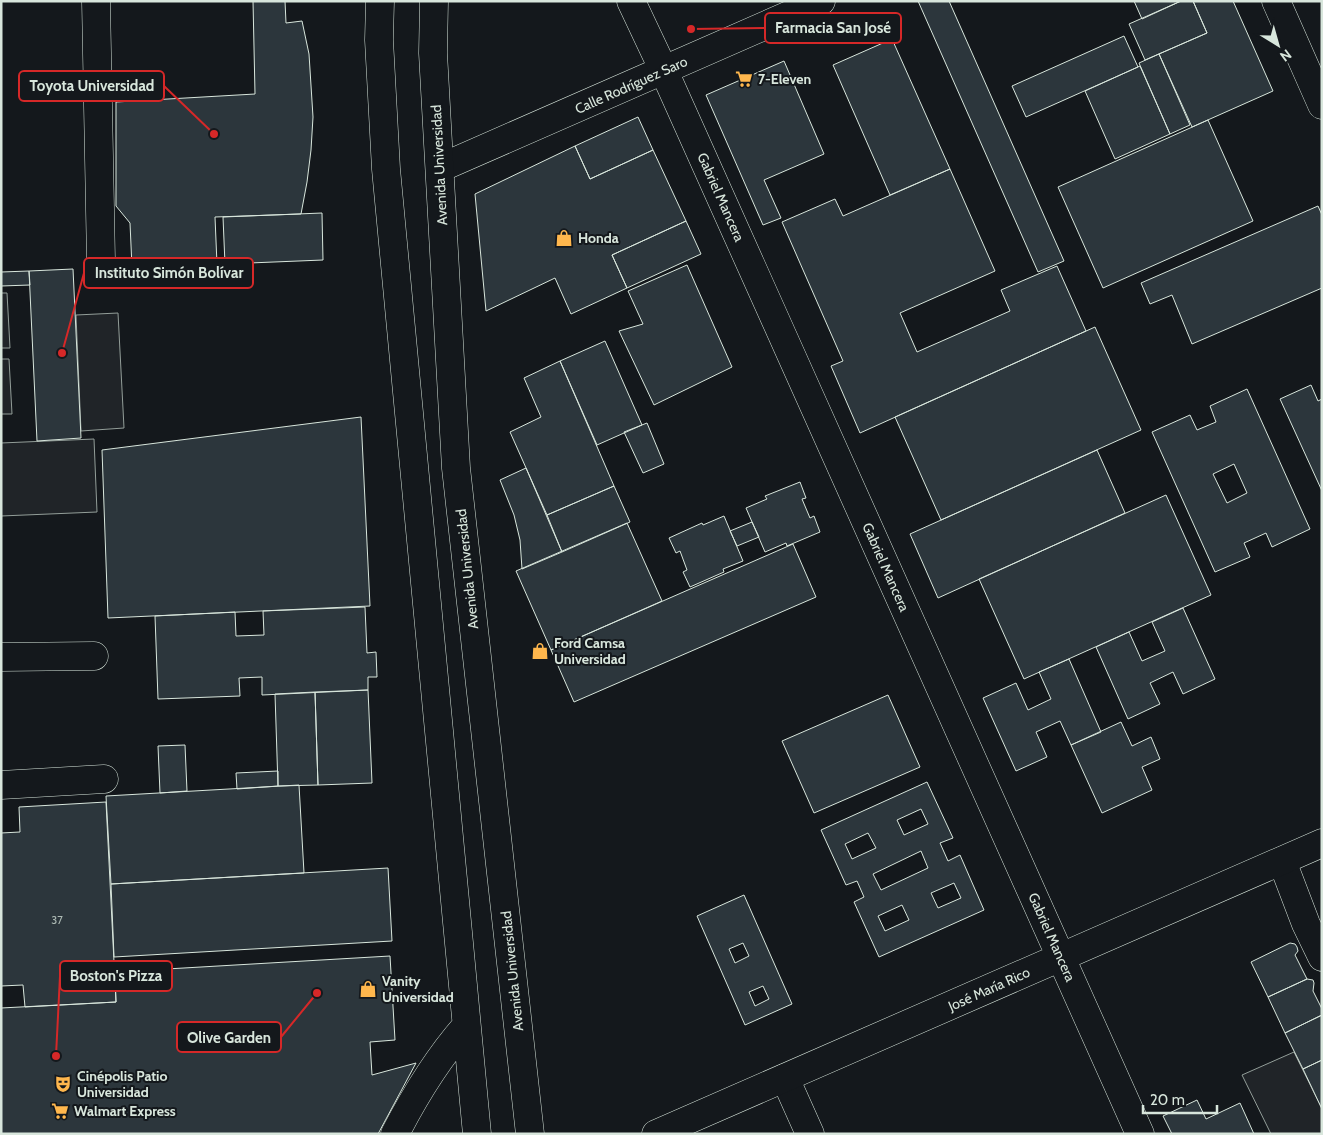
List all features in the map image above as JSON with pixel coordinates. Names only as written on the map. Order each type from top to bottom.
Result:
[{"type":"main road","points":[[96,1],[100,261]]},
{"type":"main road","points":[[380,1],[379,40],[386,169],[477,1134]]},
{"type":"main road","name":"Avenida Universidad","points":[[434,1],[433,53],[456,468],[530,1134]]},
{"type":"main road","name":"Gabriel Mancera","points":[[631,1],[1140,1134]]},
{"type":"main road","name":"Calle Rodríguez Saro","points":[[440,168],[821,1]]},
{"type":"main road","points":[[1276,1],[1322,105]]},
{"type":"main road","points":[[1,658],[94,656]]},
{"type":"main road","points":[[1,785],[104,779]]},
{"type":"main road","name":"José María Rico","points":[[656,1134],[1322,843]]},
{"type":"main road","points":[[1282,861],[1306,924],[1322,957]]},
{"type":"main road","points":[[395,1134],[419,1089],[444,1051],[466,1026]]},
{"type":"main road","points":[[785,1078],[810,1134]]},
{"type":"shaded area","points":[[1,293],[7,293],[10,348],[1,348]]},
{"type":"shaded area","points":[[118,313],[124,428],[81,431],[76,315]]},
{"type":"shaded area","points":[[1,359],[9,359],[12,414],[1,414]]},
{"type":"shaded area","points":[[94,439],[97,512],[1,516],[1,443]]},
{"type":"shaded area","points":[[1294,1052],[1322,1109],[1322,1134],[1271,1134],[1242,1075]]},
{"type":"building","points":[[253,1],[285,1],[286,23],[302,21],[309,54],[313,117],[311,150],[301,214],[215,217],[217,264],[132,267],[130,223],[116,206],[116,102],[255,94]]},
{"type":"building","points":[[918,1],[949,1],[1064,261],[1038,272]]},
{"type":"building","points":[[1134,1],[1181,1],[1142,19]]},
{"type":"building","points":[[1181,1],[1193,1],[1207,33],[1145,60],[1129,24]]},
{"type":"building","points":[[1193,1],[1233,1],[1273,91],[1192,127],[1159,54],[1207,33]]},
{"type":"building","points":[[1124,36],[1138,67],[1026,117],[1012,86]]},
{"type":"building","points":[[892,39],[950,169],[890,195],[833,65]]},
{"type":"building","points":[[1159,54],[1190,125],[1170,134],[1139,63]]},
{"type":"building","points":[[784,61],[824,154],[764,180],[781,218],[763,225],[706,95]]},
{"type":"building","points":[[1140,66],[1170,134],[1115,159],[1085,91]]},
{"type":"building","points":[[638,117],[653,150],[590,179],[575,146]]},
{"type":"building","points":[[1208,120],[1253,221],[1103,288],[1058,187]]},
{"type":"building","name":"Honda","points":[[575,146],[590,179],[653,150],[686,221],[612,255],[627,288],[571,314],[555,278],[486,311],[475,194]]},
{"type":"building","points":[[950,169],[995,271],[900,313],[917,352],[1010,311],[1001,290],[1057,266],[1086,331],[860,433],[831,366],[843,361],[782,222],[835,199],[843,216]]},
{"type":"building","points":[[1318,206],[1322,215],[1322,288],[1192,344],[1172,295],[1150,304],[1141,283]]},
{"type":"building","points":[[322,213],[323,260],[225,264],[223,217]]},
{"type":"building","points":[[686,221],[701,254],[627,288],[612,255]]},
{"type":"building","points":[[687,265],[732,367],[654,405],[619,331],[643,324],[628,291]]},
{"type":"building","points":[[73,269],[81,438],[37,441],[29,271]]},
{"type":"building","points":[[29,271],[30,285],[1,286],[1,272]]},
{"type":"building","points":[[1095,327],[1141,430],[941,520],[895,417]]},
{"type":"building","points":[[605,341],[642,425],[597,445],[560,361]]},
{"type":"building","points":[[560,361],[614,486],[547,515],[510,432],[541,417],[524,378]]},
{"type":"building","points":[[1311,385],[1318,401],[1322,399],[1322,491],[1280,399]]},
{"type":"building","points":[[1247,389],[1310,529],[1272,547],[1266,533],[1244,543],[1250,557],[1215,572],[1152,432],[1190,415],[1197,430],[1216,422],[1210,406]],"holes":[[[1234,464],[1247,493],[1227,503],[1213,474]]]},
{"type":"building","points":[[361,417],[370,606],[108,618],[102,450]]},
{"type":"building","points":[[647,423],[664,464],[643,473],[624,432]]},
{"type":"building","points":[[1097,450],[1125,513],[938,598],[910,534]]},
{"type":"building","points":[[526,468],[562,552],[522,569],[520,540],[514,515],[500,480]]},
{"type":"building","points":[[800,482],[806,498],[802,499],[810,518],[814,516],[820,532],[787,546],[786,543],[765,552],[746,508],[767,499],[765,496]]},
{"type":"building","points":[[614,486],[630,522],[562,552],[547,515]]},
{"type":"building","points":[[1166,495],[1211,595],[1024,679],[979,579]]},
{"type":"building","points":[[724,516],[743,561],[723,569],[724,572],[690,587],[683,572],[687,570],[680,551],[676,553],[669,538],[702,523],[703,525]]},
{"type":"building","points":[[752,522],[759,537],[737,546],[730,531]]},
{"type":"building","points":[[627,523],[662,601],[551,650],[516,571]]},
{"type":"building","points":[[793,544],[816,597],[574,702],[551,650]]},
{"type":"building","points":[[365,607],[367,653],[376,652],[377,677],[368,677],[368,690],[262,695],[262,677],[239,678],[240,696],[158,699],[155,616],[235,612],[236,636],[264,635],[263,611]]},
{"type":"building","points":[[1183,608],[1215,679],[1183,694],[1173,672],[1150,683],[1160,704],[1128,719],[1096,647],[1129,632],[1142,661],[1165,651],[1152,622]]},
{"type":"building","points":[[1069,659],[1101,732],[1071,745],[1060,721],[1036,732],[1047,757],[1016,771],[983,698],[1016,683],[1028,710],[1051,699],[1039,672]]},
{"type":"building","points":[[368,690],[372,783],[318,785],[315,692]]},
{"type":"building","points":[[315,692],[318,785],[278,786],[275,694]]},
{"type":"building","points":[[888,695],[920,767],[814,813],[782,741]]},
{"type":"building","points":[[1121,722],[1132,746],[1151,737],[1160,759],[1142,767],[1152,790],[1102,813],[1071,745]]},
{"type":"building","points":[[185,745],[187,791],[160,793],[158,746]]},
{"type":"building","points":[[278,771],[278,786],[237,789],[236,773]]},
{"type":"building","points":[[927,782],[953,838],[940,843],[948,861],[960,855],[984,910],[879,957],[854,902],[864,897],[857,881],[846,885],[821,830]],"holes":[[[921,809],[928,824],[904,835],[897,820]],[[868,833],[876,848],[852,859],[845,844]],[[921,851],[928,868],[881,890],[873,874]],[[954,883],[961,898],[938,908],[931,893]],[[902,905],[909,920],[885,931],[878,916]]]},
{"type":"building","points":[[299,785],[304,873],[111,884],[106,796]]},
{"type":"building","points":[[106,802],[116,1002],[25,1007],[23,985],[1,986],[1,833],[20,832],[19,807]]},
{"type":"building","points":[[388,868],[392,941],[114,957],[111,884]]},
{"type":"building","points":[[744,895],[792,1004],[745,1025],[697,916]],"holes":[[[743,943],[749,956],[735,963],[729,949]],[[763,986],[769,999],[755,1006],[749,992]]]},
{"type":"building","points":[[1290,943],[1295,944],[1297,947],[1298,951],[1295,955],[1307,979],[1268,997],[1251,962]]},
{"type":"building","points":[[390,956],[395,1040],[370,1042],[372,1075],[416,1063],[378,1134],[1,1134],[1,1008],[116,1002],[115,972]]},
{"type":"building","points":[[1307,979],[1313,980],[1313,991],[1322,1009],[1322,1015],[1285,1033],[1268,997]]},
{"type":"building","points":[[1322,1015],[1322,1060],[1303,1069],[1285,1033]]},
{"type":"building","points":[[1322,1060],[1322,1109],[1303,1069]]},
{"type":"building","points":[[1197,1100],[1206,1119],[1240,1103],[1254,1134],[1172,1134],[1163,1116]]},
{"type":"place","name":"Farmacia San José","points":[[691,29]]},
{"type":"place","name":"7-Eleven","points":[[744,79]]},
{"type":"place","name":"Toyota Universidad","points":[[214,134]]},
{"type":"place","name":"Honda","points":[[564,238]]},
{"type":"place","name":"Instituto Simón Bolívar","points":[[62,353]]},
{"type":"place","name":"Ford Camsa Universidad","points":[[540,651]]},
{"type":"place","name":"Vanity Universidad","points":[[368,989]]},
{"type":"place","name":"Olive Garden","points":[[317,993]]},
{"type":"place","name":"Boston's Pizza","points":[[56,1056]]},
{"type":"place","name":"Cinépolis Patio Universidad","points":[[63,1084]]},
{"type":"place","name":"Walmart Express","points":[[60,1111]]}]
